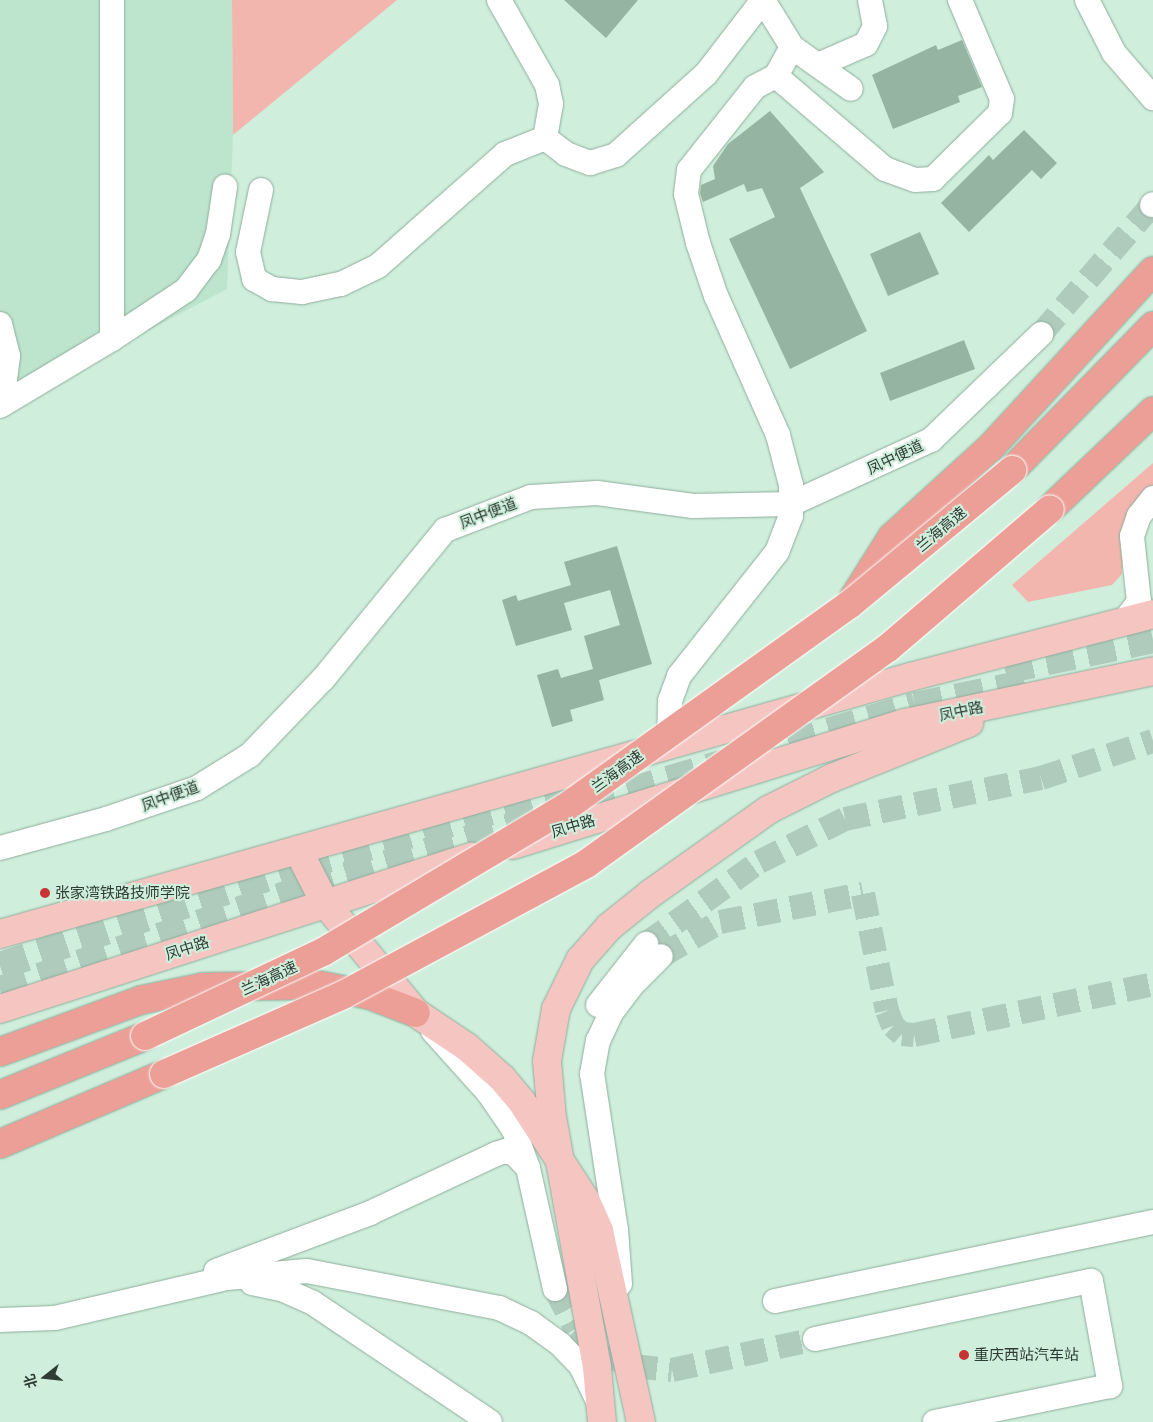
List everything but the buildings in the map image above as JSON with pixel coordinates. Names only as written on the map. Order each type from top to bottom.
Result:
[{"type":"highway","points":[[848,605],[892,537],[991,447],[1153,271]]},
{"type":"highway","name":"兰海高速","points":[[0,1095],[146,1036],[323,952],[565,808],[848,605],[1012,470],[1153,326]]},
{"type":"highway","points":[[0,1144],[343,995],[586,864],[888,648],[1050,509],[1152,412]]},
{"type":"highway","points":[[0,1052],[141,1000],[203,987],[318,985],[369,995],[416,1013]]},
{"type":"main road","points":[[0,934],[669,745],[1125,620],[1153,614]]},
{"type":"main road","name":"凤中路","points":[[0,1009],[325,903],[905,723],[1153,671]]},
{"type":"main road","points":[[602,1415],[597,1367],[559,1162],[547,1061],[556,1008],[580,960],[609,927],[768,810],[832,778],[1041,693]]},
{"type":"main road","points":[[298,850],[325,903],[416,1013],[467,1047],[502,1078],[522,1102],[559,1162],[585,1199],[600,1231],[641,1422]]},
{"type":"street","points":[[112,0],[112,339]]},
{"type":"street","points":[[498,0],[547,85],[551,104],[545,138]]},
{"type":"street","points":[[545,138],[566,154],[590,163],[616,155],[706,74],[763,0],[792,47],[851,89]]},
{"type":"street","points":[[818,66],[866,44],[875,26],[870,0]]},
{"type":"street","points":[[776,76],[884,169],[915,180],[933,179],[1000,113],[1002,99],[960,0]]},
{"type":"street","points":[[1087,0],[1114,54],[1153,98]]},
{"type":"street","points":[[669,745],[670,701],[680,676],[777,552],[790,516],[791,504],[790,485],[778,435],[716,296],[698,243],[686,194],[689,170],[755,87],[776,76],[792,47]]},
{"type":"street","points":[[261,190],[248,252],[254,279],[272,288],[302,292],[342,284],[378,266],[505,154],[545,138]]},
{"type":"street","points":[[0,406],[112,339],[186,290],[209,260],[218,234],[225,187]]},
{"type":"street","points":[[0,324],[8,356],[4,379],[0,382]]},
{"type":"street","name":"凤中便道","points":[[0,848],[106,819],[197,788],[250,755],[324,679],[445,530],[530,497],[596,493],[692,506],[791,504],[931,440],[1041,334]]},
{"type":"street","points":[[1125,620],[1139,602],[1132,536],[1138,516],[1153,498]]},
{"type":"street","points":[[624,1338],[616,1230],[610,1188],[583,1113],[577,1074],[582,1040],[596,1007],[653,950]]},
{"type":"street","points":[[416,1013],[504,1113],[514,1130],[528,1168],[556,1289]]},
{"type":"street","points":[[164,1292],[370,1213],[496,1154],[506,1151],[515,1154],[528,1168]]},
{"type":"street","points":[[775,1301],[1153,1222]]},
{"type":"street","points":[[0,1320],[55,1318],[227,1278],[307,1271],[499,1308],[531,1323],[560,1344],[581,1366],[602,1415]]},
{"type":"street","points":[[227,1278],[284,1290],[313,1303],[490,1422]]},
{"type":"street","points":[[815,1339],[1091,1281],[1110,1386],[935,1422]]},
{"type":"shaded area","points":[[0,0],[232,0],[233,135],[227,289],[0,409]]},
{"type":"shaded area","points":[[232,0],[397,0],[233,135]]},
{"type":"shaded area","points":[[1153,463],[1153,485],[1142,494],[1123,535],[1122,574],[1112,585],[1028,602],[1012,585]]},
{"type":"tunnel","points":[[1041,334],[1152,205]]},
{"type":"tunnel","points":[[1005,670],[1153,639]]},
{"type":"tunnel","points":[[0,990],[306,888],[915,706],[1038,681]]},
{"type":"tunnel","points":[[646,944],[759,862],[845,819],[1041,778],[1153,741]]},
{"type":"tunnel","points":[[0,966],[302,866],[602,779]]},
{"type":"tunnel","points":[[661,956],[720,922],[863,894],[887,1011],[893,1026],[902,1034],[914,1035],[1153,984]]},
{"type":"tunnel","points":[[555,1289],[576,1329],[606,1355],[633,1366],[672,1370],[815,1339]]},
{"type":"place","name":"张家湾铁路技师学院","points":[[45,893]]},
{"type":"place","name":"重庆西站汽车站","points":[[964,1355]]}]
